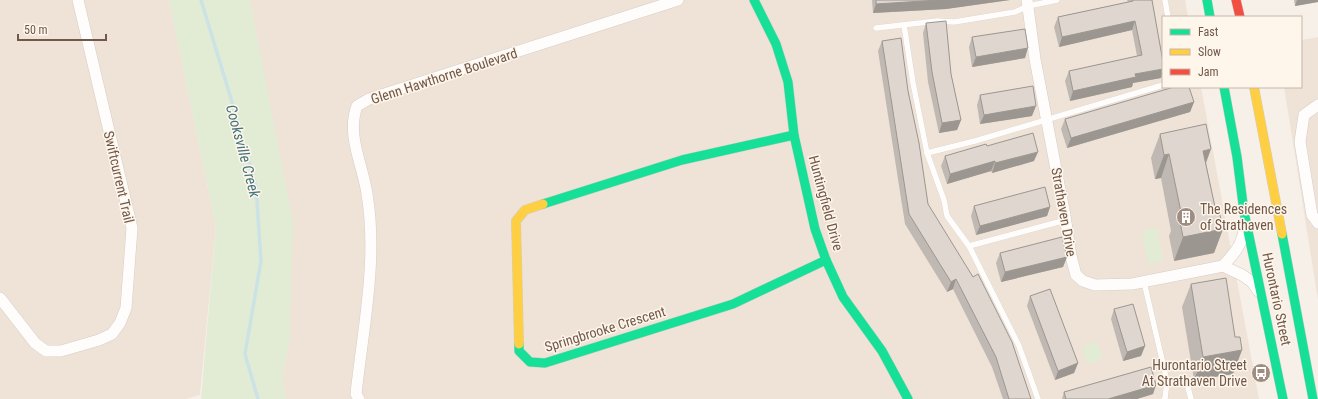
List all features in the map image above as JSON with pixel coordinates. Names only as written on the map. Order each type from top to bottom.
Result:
[{"type":"street","name":"Swiftcurrent Trail","points":[[0,298],[35,343],[46,351],[62,351],[99,340],[112,334],[120,323],[126,308],[132,228],[78,0]]},
{"type":"street","name":"Glenn Hawthorne Boulevard","points":[[359,399],[356,394],[371,269],[367,194],[353,135],[352,118],[357,106],[370,100],[678,0]]},
{"type":"street","name":"Huntingfield Drive","points":[[754,0],[776,44],[788,82],[794,135],[815,229],[826,260],[843,297],[882,351],[908,399]]},
{"type":"street","points":[[1207,0],[1210,16]]},
{"type":"street","points":[[1236,0],[1240,16]]},
{"type":"street","name":"Strathaven Drive","points":[[1027,3],[1035,59],[1076,275],[1083,281],[1095,285],[1144,282],[1223,266]]},
{"type":"street","name":"Hurontario Street","points":[[1224,88],[1237,157],[1244,212],[1283,399]]},
{"type":"street","name":"Hurontario Street","points":[[1254,88],[1313,399]]},
{"type":"street","points":[[1318,105],[1304,115],[1300,142],[1312,215],[1318,223]]},
{"type":"street","name":"Springbrooke Crescent","points":[[794,135],[682,160],[525,210],[516,221],[519,351],[530,362],[545,363],[733,304],[826,260]]},
{"type":"street","points":[[1244,212],[1244,234],[1238,248],[1223,266],[1242,274],[1252,282],[1262,297]]},
{"type":"lane","points":[[876,28],[937,21],[954,22],[1015,12],[1027,3],[1056,0]]},
{"type":"lane","points":[[1165,0],[1168,16]]},
{"type":"lane","points":[[904,25],[913,83],[927,153],[944,200],[947,216],[969,246],[1019,346],[1038,399]]},
{"type":"lane","points":[[927,153],[1047,120],[1162,85]]},
{"type":"lane","points":[[969,246],[1066,220]]},
{"type":"lane","points":[[1144,282],[1168,381],[1164,399]]},
{"type":"lane","points":[[1168,381],[1179,379],[1187,384],[1191,399]]},
{"type":"shaded area","points":[[0,0],[169,0],[216,227],[200,395],[186,399],[0,399]]},
{"type":"shaded area","points":[[250,0],[1185,0],[1188,16],[1162,16],[1162,88],[1201,88],[1259,399],[286,399],[282,378],[290,338],[270,109]]},
{"type":"shaded area","points":[[1318,37],[1318,300],[1284,88],[1302,88],[1302,40]]},
{"type":"green space","points":[[169,0],[250,0],[293,222],[290,338],[282,378],[286,399],[201,399],[216,227]]},
{"type":"green space","points":[[1157,228],[1163,261],[1148,264],[1142,231]]},
{"type":"green space","points":[[1093,342],[1098,343],[1102,355],[1100,360],[1091,363],[1085,359],[1082,349],[1084,346]]},
{"type":"building","points":[[876,0],[939,0],[876,4]]},
{"type":"building","points":[[1152,0],[1162,56],[1162,69],[1135,74],[1136,77],[1073,91],[1069,71],[1142,55],[1135,21],[1062,37],[1058,17],[1133,1]]},
{"type":"building","points":[[946,21],[951,74],[961,120],[942,123],[932,72],[926,23]]},
{"type":"building","points":[[1025,29],[1028,48],[976,57],[972,37]]},
{"type":"building","points":[[901,38],[908,91],[919,143],[928,204],[973,277],[978,274],[1012,342],[1031,399],[1009,399],[996,357],[956,279],[951,282],[909,214],[882,41]]},
{"type":"building","points":[[1033,86],[1036,106],[984,115],[980,95]]},
{"type":"building","points":[[1171,88],[1189,88],[1194,102],[1071,138],[1065,119]]},
{"type":"building","points":[[1206,124],[1211,149],[1203,151],[1215,207],[1218,206],[1223,229],[1183,237],[1178,212],[1181,212],[1169,154],[1164,155],[1160,134]]},
{"type":"building","points":[[1033,133],[1038,152],[995,163],[995,161],[950,174],[945,156],[986,144],[987,146]]},
{"type":"building","points":[[1045,187],[1050,207],[980,226],[974,206]]},
{"type":"building","points":[[1062,237],[1067,257],[1005,272],[1000,253]]},
{"type":"building","points":[[1226,278],[1235,337],[1240,337],[1242,350],[1203,357],[1191,284]]},
{"type":"building","points":[[1050,289],[1078,363],[1058,371],[1030,296]]},
{"type":"building","points":[[1133,304],[1145,346],[1127,352],[1114,309]]},
{"type":"building","points":[[1151,367],[1156,385],[1108,399],[1066,399],[1064,392]]},
{"type":"waterway","name":"Cooksville Creek","points":[[201,0],[256,187],[261,261],[245,354],[258,399]]},
{"type":"traffic: fast","points":[[754,0],[776,44],[788,82],[794,135],[815,229],[826,260],[843,297],[882,351],[908,399]]},
{"type":"traffic: fast","points":[[1207,0],[1210,16]]},
{"type":"traffic: fast","points":[[1224,88],[1237,157],[1244,212],[1283,399]]},
{"type":"traffic: fast","points":[[543,204],[682,160],[794,135]]},
{"type":"traffic: fast","points":[[1282,234],[1313,399]]},
{"type":"traffic: fast","points":[[519,344],[519,351],[530,362],[545,363],[733,304],[826,260]]},
{"type":"traffic: slow","points":[[1254,88],[1282,234]]},
{"type":"traffic: slow","points":[[519,344],[516,221],[525,210],[543,204]]},
{"type":"traffic: jam","points":[[1236,0],[1240,16]]},
{"type":"place","name":"The Residences of Strathaven","points":[[1186,217]]},
{"type":"place","name":"Hurontario Street At Strathaven Drive","points":[[1261,373]]}]
